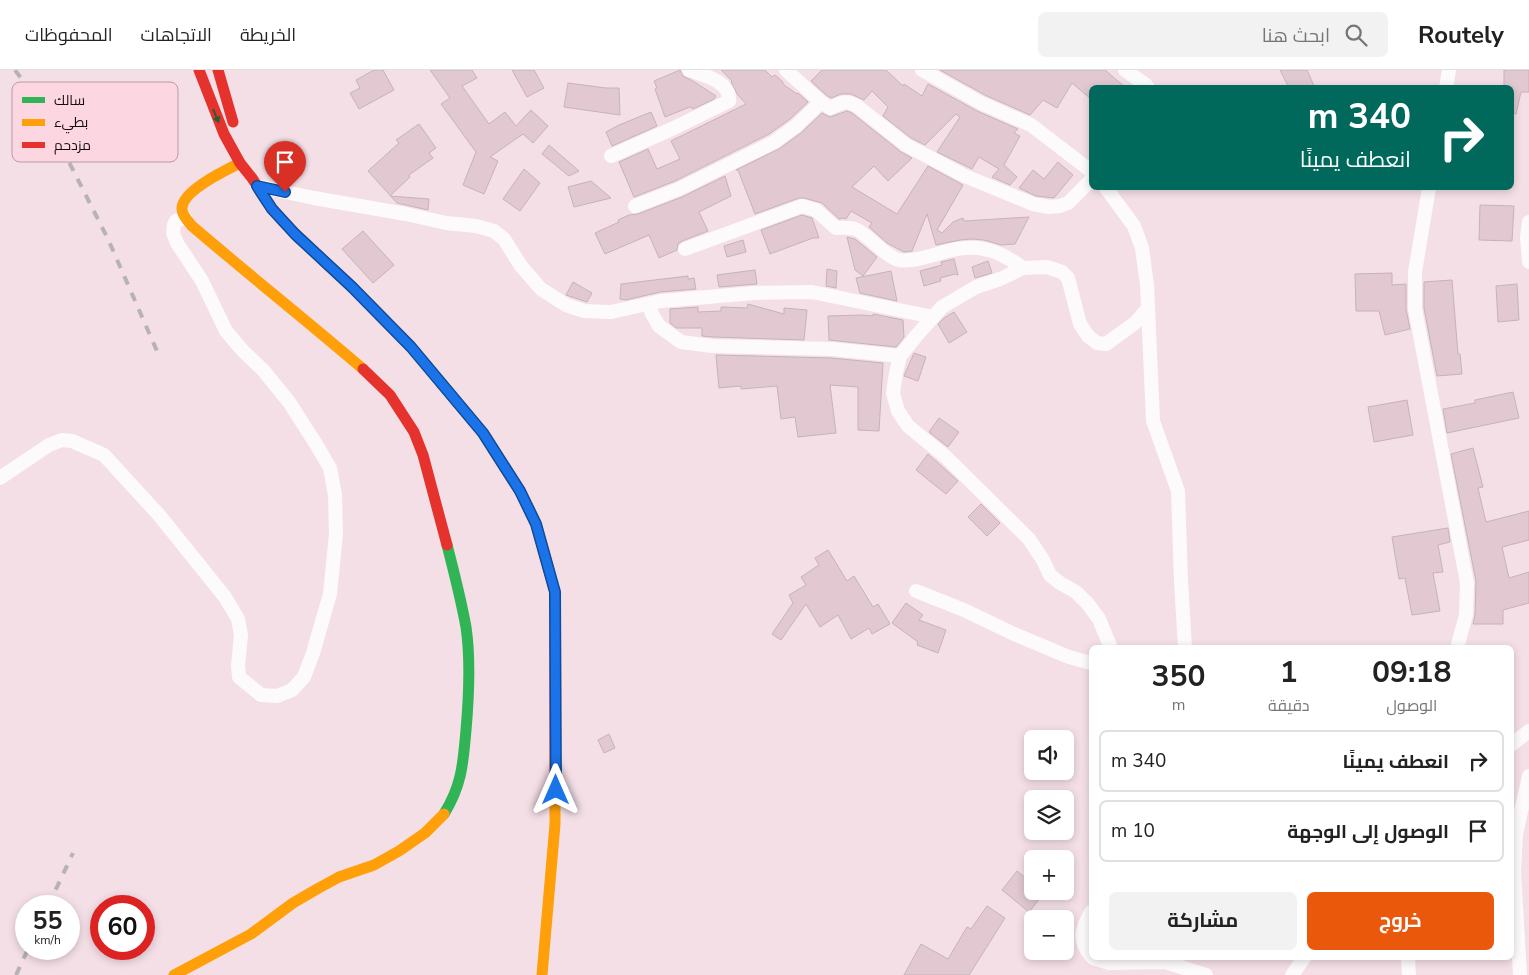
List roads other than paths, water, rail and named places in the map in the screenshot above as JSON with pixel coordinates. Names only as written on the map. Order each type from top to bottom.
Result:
[{"type":"main road","points":[[199,70],[224,134],[240,163],[272,209],[295,234],[352,287],[411,347],[483,433],[520,491],[536,524],[555,592],[555,824],[542,975]]},
{"type":"main road","points":[[219,71],[238,140],[255,182]]},
{"type":"main road","points":[[174,975],[251,934],[278,916],[293,903],[317,889],[339,877],[374,865],[425,833],[444,815],[454,798],[463,768],[467,721],[469,663],[466,628],[455,577],[423,455],[414,432],[390,395],[368,374],[249,275],[192,226],[185,217],[182,208],[183,200],[209,179],[240,163]]},
{"type":"street","points":[[610,156],[729,101],[728,90],[714,80],[689,70]]},
{"type":"street","points":[[786,70],[830,108],[843,102],[849,102],[857,106],[906,145],[965,176],[1033,204],[1050,207],[1068,203],[1089,182]]},
{"type":"street","points":[[922,70],[981,103],[1031,125],[1089,170]]},
{"type":"street","points":[[1125,70],[1146,85]]},
{"type":"street","points":[[1446,85],[1449,70]]},
{"type":"street","points":[[635,206],[679,189],[774,142],[796,126],[821,102]]},
{"type":"street","points":[[255,182],[314,198],[446,223],[476,226],[494,231],[504,239],[521,266],[541,289],[566,305],[584,311],[611,312],[661,301],[754,293],[812,292],[933,317]]},
{"type":"street","points":[[1107,190],[1134,226],[1142,248],[1147,285],[1153,421],[1178,491],[1180,580],[1185,645]]},
{"type":"street","points":[[1429,190],[1415,272],[1415,309],[1467,582],[1466,615],[1458,645]]},
{"type":"street","points":[[685,249],[802,206],[816,210],[836,228],[857,229],[898,260],[923,258],[950,250],[973,247],[991,250],[1008,257],[1023,268]]},
{"type":"street","points":[[0,478],[49,445],[62,440],[72,441],[104,455],[159,515],[225,597],[238,619],[241,635],[239,676],[261,694],[277,696],[292,690],[304,677],[313,654],[330,594],[336,534],[335,495],[330,468],[290,402],[264,370],[226,331],[202,281],[173,233],[176,221],[185,217]]},
{"type":"street","points":[[1529,222],[1529,262]]},
{"type":"street","points":[[1110,645],[1099,619],[1088,604],[1076,592],[1050,575],[1029,539],[946,457],[908,426],[898,411],[893,393],[900,356],[942,307],[976,287],[1000,279],[1023,268],[1047,267],[1062,272],[1068,278],[1080,324],[1088,336],[1097,343],[1106,344],[1135,324],[1148,308]]},
{"type":"street","points":[[650,304],[651,312],[659,326],[681,342],[712,346],[832,349],[900,356]]},
{"type":"street","points":[[916,591],[964,610],[1069,657],[1089,662]]},
{"type":"street","points":[[1514,743],[1529,731]]},
{"type":"street","points":[[1520,975],[1514,872],[1516,834],[1529,776]]},
{"type":"street","points":[[1089,916],[1082,934],[1085,948],[1089,953]]},
{"type":"street","points":[[1101,960],[1110,963],[1165,962],[1206,975]]},
{"type":"street","points":[[1292,975],[1303,960]]},
{"type":"street","points":[[1408,960],[1409,975]]},
{"type":"railway","points":[[15,70],[24,82]]},
{"type":"railway","points":[[69,162],[108,239],[157,351]]},
{"type":"railway","points":[[53,895],[73,853]]},
{"type":"railway","points":[[16,975],[23,960]]}]
